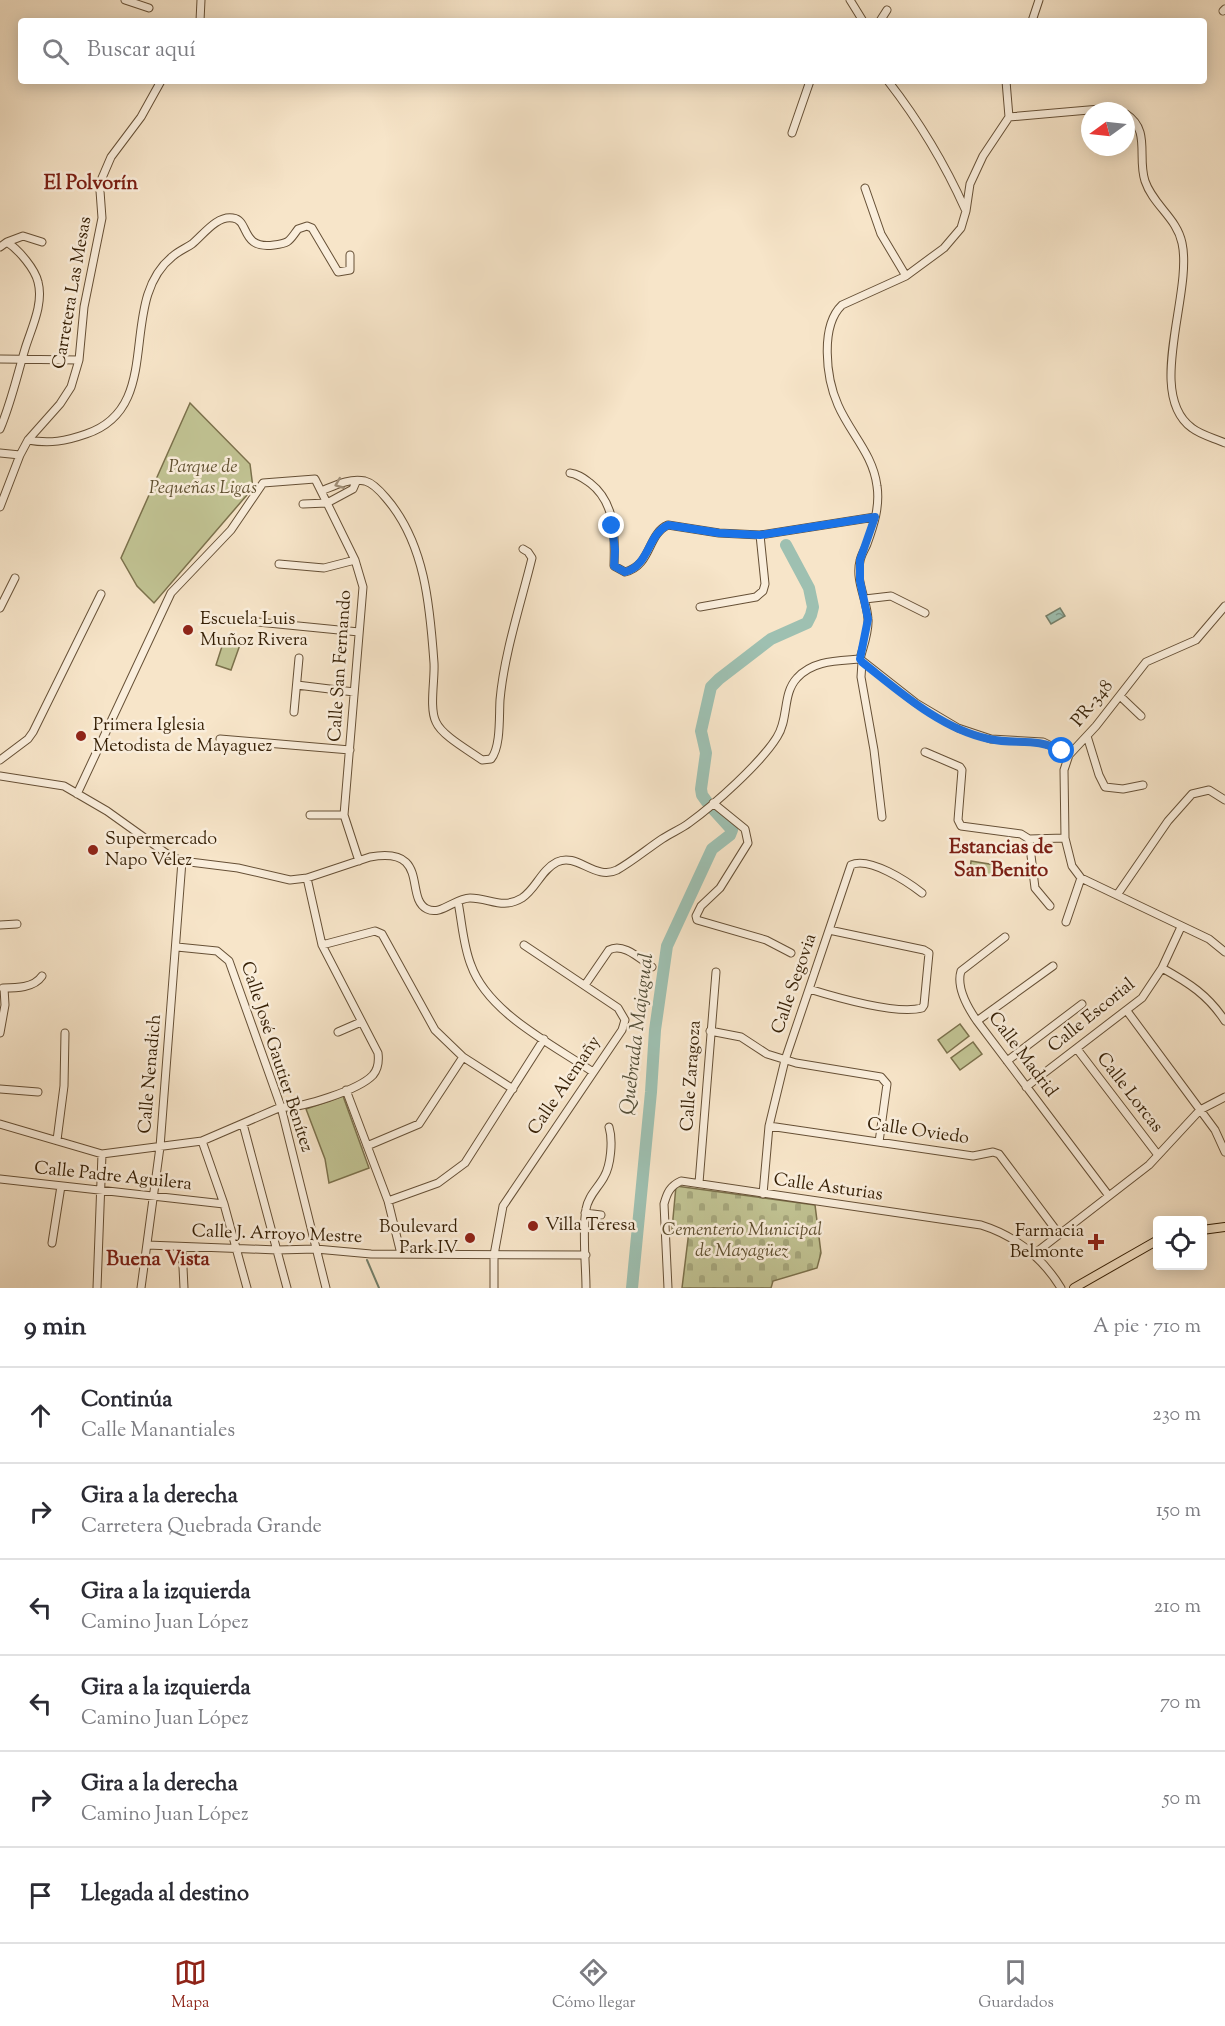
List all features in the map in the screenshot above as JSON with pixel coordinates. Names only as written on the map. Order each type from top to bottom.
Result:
[{"type":"main road","points":[[1207,1229],[1225,1227]]},
{"type":"main road","points":[[1074,1288],[1153,1243]]},
{"type":"street","points":[[125,0],[149,8]]},
{"type":"street","points":[[200,18],[201,0]]},
{"type":"street","points":[[850,0],[861,18]]},
{"type":"street","points":[[1033,18],[1039,0]]},
{"type":"street","points":[[882,18],[887,10]]},
{"type":"street","name":"Carretera Las Mesas","points":[[0,507],[28,440],[66,395],[79,360],[84,307],[102,218],[100,191],[102,178],[111,157],[141,117],[160,84]]},
{"type":"street","points":[[792,134],[809,84]]},
{"type":"street","points":[[890,84],[915,115],[936,150],[966,211]]},
{"type":"street","points":[[882,817],[874,750],[861,677],[861,661],[868,627],[860,560],[875,517],[878,496],[871,461],[842,414],[834,395],[828,362],[828,333],[834,312],[842,305],[906,276],[944,248],[961,228],[970,184],[983,156],[1009,117],[1006,84]]},
{"type":"street","points":[[1009,117],[1081,111]]},
{"type":"street","points":[[1135,121],[1142,133],[1145,180],[1159,206],[1175,224],[1182,242],[1184,278],[1172,355],[1170,391],[1175,405],[1191,428],[1225,443]]},
{"type":"street","points":[[865,188],[880,234],[906,276]]},
{"type":"street","points":[[28,440],[51,443],[65,440],[92,432],[116,416],[130,393],[137,368],[144,308],[156,276],[171,257],[220,220],[237,219],[245,233],[255,243],[265,247],[284,244],[292,240],[298,229],[307,226],[312,228],[338,272],[350,270],[350,255]]},
{"type":"street","points":[[0,247],[23,236],[42,242]]},
{"type":"street","points":[[0,429],[10,404],[38,309],[39,285],[34,272],[7,242]]},
{"type":"street","points":[[0,359],[79,360]]},
{"type":"street","points":[[0,453],[20,456]]},
{"type":"street","points":[[570,473],[580,476],[597,489],[606,501],[611,515],[615,550],[614,566],[620,571],[630,571],[642,562],[661,529],[668,525],[719,533],[760,535],[875,517]]},
{"type":"street","points":[[77,794],[171,593],[231,530],[263,483],[315,479],[321,491],[347,480],[368,483],[383,494],[401,517],[409,532],[424,576],[434,662],[435,718],[441,729],[482,760],[491,759],[495,755],[497,746],[500,697],[532,558],[523,549]]},
{"type":"street","points":[[303,504],[327,503],[353,489],[356,482]]},
{"type":"street","name":"Calle San Fernando","points":[[321,491],[356,560],[363,587],[344,815],[359,861]]},
{"type":"street","points":[[700,607],[760,595],[765,588],[760,535]]},
{"type":"street","points":[[279,564],[324,568],[356,560]]},
{"type":"street","points":[[0,608],[15,578]]},
{"type":"street","points":[[0,760],[28,739],[33,732],[101,594]]},
{"type":"street","points":[[865,599],[891,596],[925,613]]},
{"type":"street","name":"PR-348","points":[[1069,755],[1146,662],[1196,640],[1225,606]]},
{"type":"street","points":[[258,622],[359,632]]},
{"type":"street","points":[[294,712],[299,658]]},
{"type":"street","points":[[0,776],[56,784],[107,811],[170,856],[182,861],[238,868],[290,880],[307,878],[359,861],[386,856],[405,862],[412,870],[417,899],[428,910],[436,910],[470,898],[506,904],[526,895],[550,866],[561,860],[570,860],[601,873],[611,873],[690,823],[762,757],[775,742],[783,727],[789,692],[797,677],[811,666],[822,663],[861,661],[916,704],[958,728],[991,739],[1043,742],[1069,755],[1064,770],[1065,838],[1072,866],[1081,878],[1209,939],[1225,952]]},
{"type":"street","points":[[297,685],[354,692]]},
{"type":"street","points":[[1120,696],[1141,716]]},
{"type":"street","points":[[1087,736],[1105,787],[1123,789],[1143,785]]},
{"type":"street","points":[[220,739],[350,750]]},
{"type":"street","points":[[925,752],[960,767],[962,770],[958,820],[962,826],[1021,834],[1029,839],[1065,838]]},
{"type":"street","points":[[1117,895],[1168,821],[1192,794],[1209,790],[1225,800]]},
{"type":"street","points":[[713,803],[745,830],[748,843],[720,888],[700,906],[696,919],[766,940],[791,953]]},
{"type":"street","points":[[310,815],[344,815]]},
{"type":"street","points":[[1029,839],[1035,888],[1050,906]]},
{"type":"street","name":"Calle Nenadich","points":[[141,1288],[160,1147],[182,861]]},
{"type":"street","name":"Calle Segovia","points":[[764,1194],[769,1126],[785,1060],[849,869],[854,862],[862,862],[891,873],[922,894]]},
{"type":"street","points":[[0,1124],[102,1154],[160,1147],[202,1141],[280,1107],[288,1108],[346,1090],[371,1077],[378,1064],[378,1053],[322,945],[307,878]]},
{"type":"street","points":[[1066,922],[1081,878]]},
{"type":"street","points":[[458,902],[469,959],[482,987],[502,1010],[593,1072]]},
{"type":"street","points":[[0,925],[17,924]]},
{"type":"street","name":"Calle Escorial","points":[[1026,1087],[1143,998],[1162,968],[1181,927]]},
{"type":"street","points":[[322,945],[375,930],[382,934],[428,1020],[444,1041],[463,1057],[513,1089]]},
{"type":"street","points":[[809,989],[877,1006],[910,1010],[922,1008],[924,1005],[929,953],[924,950],[829,930]]},
{"type":"street","name":"Calle Madrid","points":[[1005,937],[961,971],[959,983],[977,1021],[1109,1196]]},
{"type":"street","name":"Calle Alemañy","points":[[494,1288],[494,1255],[500,1214],[508,1197],[622,1030],[625,1020],[618,1008],[524,945]]},
{"type":"street","name":"Calle José Gautier Benítez","points":[[177,947],[217,951],[229,961],[280,1107],[326,1288]]},
{"type":"street","points":[[585,985],[609,950],[615,947],[623,948],[652,967]]},
{"type":"street","points":[[977,1021],[1053,966]]},
{"type":"street","points":[[1162,968],[1192,984],[1216,1007],[1225,1021]]},
{"type":"street","name":"Calle Zaragoza","points":[[699,1183],[716,972]]},
{"type":"street","points":[[0,1033],[5,1005],[2,988],[32,985],[42,976]]},
{"type":"street","points":[[1007,1061],[1082,1004]]},
{"type":"street","points":[[1127,1011],[1215,1130],[1225,1152]]},
{"type":"street","points":[[338,1032],[360,1022]]},
{"type":"street","points":[[710,1031],[741,1036],[767,1054],[785,1060],[881,1077],[887,1084],[879,1142]]},
{"type":"street","points":[[57,1140],[64,1086],[65,1033]]},
{"type":"street","points":[[388,1201],[438,1183],[456,1171],[474,1152],[544,1039]]},
{"type":"street","name":"Calle Lorcas","points":[[1077,1049],[1158,1155]]},
{"type":"street","points":[[367,1146],[419,1124],[463,1057]]},
{"type":"street","points":[[0,1089],[38,1092]]},
{"type":"street","points":[[346,1090],[388,1201],[401,1254]]},
{"type":"street","points":[[1034,1254],[1149,1166],[1200,1110],[1225,1097]]},
{"type":"street","points":[[243,1124],[287,1288]]},
{"type":"street","name":"Calle Oviedo","points":[[769,1126],[973,1156],[993,1152],[999,1154],[1059,1234]]},
{"type":"street","points":[[586,1288],[585,1213],[590,1197],[605,1176],[608,1167],[611,1133],[609,1127]]},
{"type":"street","points":[[202,1141],[224,1204],[247,1288]]},
{"type":"street","points":[[97,1288],[102,1154]]},
{"type":"street","name":"Calle Padre Aguilera","points":[[0,1179],[224,1204]]},
{"type":"street","name":"Calle Asturias","points":[[668,1288],[664,1215],[666,1197],[672,1186],[681,1181],[981,1225],[1007,1236],[1034,1254],[1061,1288]]},
{"type":"street","points":[[52,1243],[61,1186]]},
{"type":"street","points":[[585,1213],[601,1215]]},
{"type":"street","name":"Calle J. Arroyo Mestre","points":[[147,1245],[278,1250],[316,1249],[371,1254],[586,1255]]},
{"type":"street","points":[[182,1247],[184,1288]]},
{"type":"green space","name":"Parque de Pequeñas Ligas","points":[[190,403],[250,464],[253,488],[154,603],[137,586],[121,558]]},
{"type":"green space","points":[[225,637],[241,642],[231,670],[216,665]]},
{"type":"green space","points":[[971,861],[995,865],[994,876],[970,872]]},
{"type":"green space","points":[[960,1024],[969,1036],[947,1053],[938,1040]]},
{"type":"green space","points":[[973,1042],[982,1054],[960,1070],[951,1058]]},
{"type":"green space","points":[[343,1096],[369,1168],[329,1183],[325,1159],[306,1109]]},
{"type":"green space","name":"Cementerio Municipal de Mayagüez","points":[[676,1186],[815,1205],[821,1253],[817,1268],[773,1281],[771,1288],[682,1288],[689,1231],[672,1229]]},
{"type":"water","points":[[1060,608],[1065,616],[1051,624],[1046,616]]},
{"type":"waterway","name":"Quebrada Majagual","points":[[707,802],[701,789],[706,753],[701,731],[711,687],[771,639],[807,623],[811,615],[813,607],[809,588],[786,545]]},
{"type":"waterway","name":"Quebrada Majagual","points":[[632,1288],[655,1030],[667,946],[712,849],[730,835],[732,830],[713,809]]},
{"type":"waterway","points":[[367,1260],[379,1288]]},
{"type":"place","name":"Escuela Luis Muñoz Rivera","points":[[188,630]]},
{"type":"place","name":"Primera Iglesia Metodista de Mayaguez","points":[[81,736]]},
{"type":"place","name":"Supermercado Napo Vélez","points":[[93,850]]},
{"type":"place","name":"Villa Teresa","points":[[533,1226]]},
{"type":"place","name":"Boulevard Park IV","points":[[470,1238]]},
{"type":"place","name":"Farmacia Belmonte","points":[[1096,1242]]},
{"type":"district","name":"El Polvorín","points":[[91,184]]},
{"type":"district","name":"Estancias de San Benito","points":[[1001,860]]},
{"type":"district","name":"Buena Vista","points":[[158,1260]]},
{"type":"route","points":[[612,526],[614,566],[625,572],[634,569],[642,562],[661,529],[668,525],[719,533],[760,535],[875,517],[859,566],[868,619],[860,659],[862,662],[916,704],[958,728],[991,739],[1043,742],[1062,751]]}]
